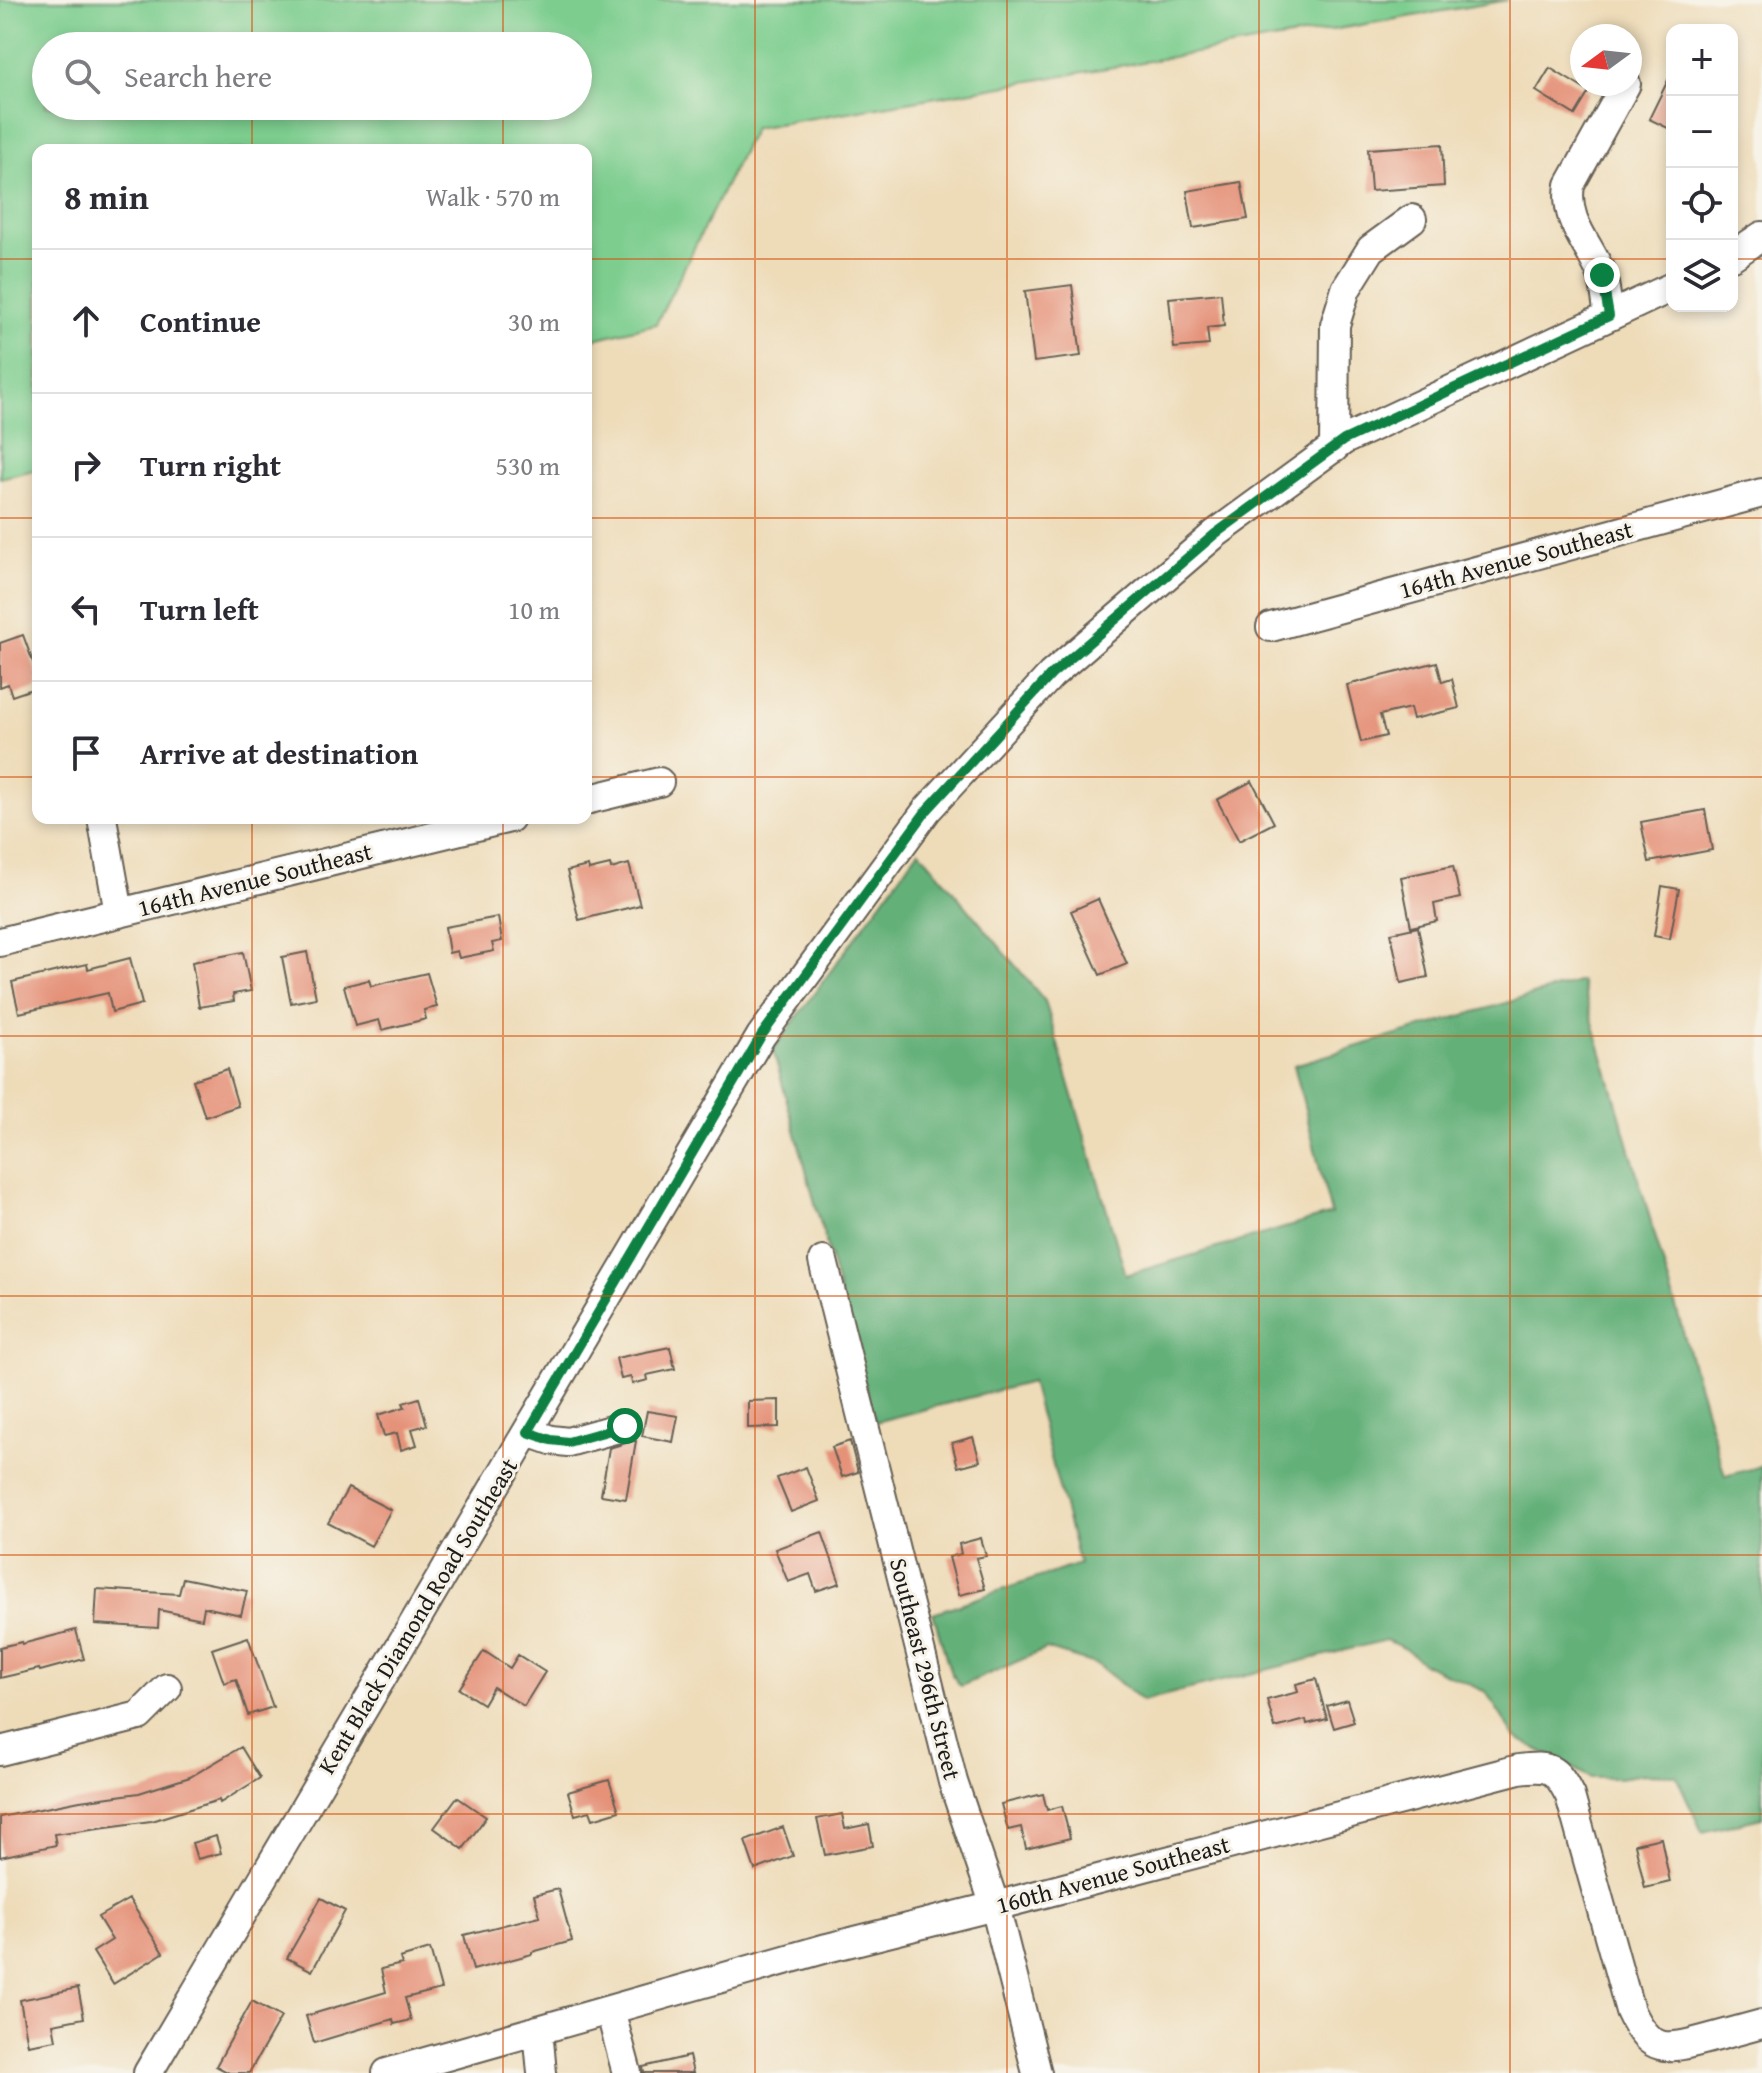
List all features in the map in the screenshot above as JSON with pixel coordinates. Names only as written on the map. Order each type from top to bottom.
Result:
[{"type":"street","points":[[1609,316],[1602,275],[1579,232],[1567,201],[1570,185],[1619,96]]},
{"type":"street","points":[[1334,448],[1335,325],[1346,289],[1371,249],[1412,219]]},
{"type":"street","points":[[1738,252],[1762,236]]},
{"type":"street","name":"Kent Black Diamond Road Southeast","points":[[148,2073],[761,1036],[927,810],[1051,675],[1215,534],[1344,440],[1666,290]]},
{"type":"street","name":"164th Avenue Southeast","points":[[1271,627],[1762,493]]},
{"type":"street","points":[[592,799],[659,782]]},
{"type":"street","points":[[103,824],[119,913]]},
{"type":"street","name":"164th Avenue Southeast","points":[[0,942],[485,824]]},
{"type":"street","name":"Southeast 296th Street","points":[[823,1261],[953,1782],[995,1906],[1037,2073]]},
{"type":"street","points":[[528,1432],[568,1442],[625,1426]]},
{"type":"street","points":[[0,1751],[139,1716],[167,1688]]},
{"type":"street","name":"160th Avenue Southeast","points":[[387,2073],[827,1948],[1540,1766],[1559,1774],[1570,1796],[1630,2011],[1639,2032],[1656,2044],[1674,2048],[1762,2024]]},
{"type":"street","points":[[610,2010],[627,2073]]},
{"type":"street","points":[[538,2030],[542,2073]]},
{"type":"green space","points":[[0,0],[1508,0],[754,128],[656,324],[592,340],[592,144],[32,144],[32,470],[0,478]]},
{"type":"green space","points":[[919,850],[1045,1001],[1126,1275],[1331,1214],[1294,1065],[1581,981],[1725,1476],[1762,1466],[1762,1818],[1702,1832],[1676,1775],[1591,1778],[1515,1737],[1486,1692],[1424,1664],[1406,1649],[1386,1640],[1142,1701],[1098,1665],[1046,1649],[961,1686],[951,1674],[933,1613],[1079,1564],[1031,1382],[875,1422],[773,1050]]},
{"type":"building","points":[[1550,68],[1570,80],[1570,96],[1587,96],[1575,115],[1536,91]]},
{"type":"building","points":[[1666,84],[1666,127],[1649,119]]},
{"type":"building","points":[[1442,144],[1444,186],[1371,191],[1368,149]]},
{"type":"building","points":[[1241,182],[1248,219],[1193,228],[1187,191]]},
{"type":"building","points":[[1072,285],[1081,356],[1034,362],[1025,291]]},
{"type":"building","points":[[1221,293],[1224,326],[1207,328],[1209,345],[1174,348],[1169,298]]},
{"type":"building","points":[[23,635],[32,660],[32,689],[12,696],[8,684],[0,687],[0,643]]},
{"type":"building","points":[[1437,662],[1442,682],[1452,679],[1459,708],[1413,719],[1410,708],[1380,715],[1386,736],[1361,742],[1347,685]]},
{"type":"building","points":[[1252,781],[1274,823],[1239,841],[1217,800]]},
{"type":"building","points":[[1705,810],[1712,850],[1649,862],[1641,822]]},
{"type":"building","points":[[629,864],[640,905],[579,920],[567,871],[610,865],[611,869]]},
{"type":"building","points":[[1453,866],[1460,898],[1434,904],[1437,921],[1411,927],[1401,877]]},
{"type":"building","points":[[1662,886],[1679,889],[1670,939],[1654,936]]},
{"type":"building","points":[[1098,899],[1127,964],[1100,975],[1071,911]]},
{"type":"building","points":[[498,917],[502,941],[492,943],[494,951],[459,958],[457,951],[449,953],[445,927]]},
{"type":"building","points":[[1418,927],[1428,977],[1401,983],[1391,933]]},
{"type":"building","points":[[243,952],[251,991],[233,994],[234,1001],[199,1007],[192,962]]},
{"type":"building","points":[[307,952],[316,998],[291,1003],[282,957]]},
{"type":"building","points":[[130,958],[142,1004],[112,1012],[108,993],[19,1013],[12,982],[87,964],[88,969]]},
{"type":"building","points":[[427,973],[437,1007],[424,1010],[426,1019],[382,1030],[379,1020],[355,1026],[344,986],[369,980],[371,986]]},
{"type":"building","points":[[227,1069],[238,1106],[205,1117],[193,1080]]},
{"type":"building","points":[[670,1347],[675,1369],[647,1375],[648,1380],[632,1384],[631,1377],[621,1379],[616,1358]]},
{"type":"building","points":[[419,1398],[427,1425],[412,1429],[417,1445],[401,1450],[397,1433],[384,1436],[378,1415],[405,1407],[403,1403]]},
{"type":"building","points":[[779,1400],[779,1427],[748,1428],[748,1401]]},
{"type":"building","points":[[647,1411],[678,1416],[673,1442],[642,1436]]},
{"type":"building","points":[[973,1437],[980,1461],[958,1467],[952,1443]]},
{"type":"building","points":[[636,1441],[626,1499],[601,1495],[609,1448]]},
{"type":"building","points":[[850,1441],[858,1472],[842,1477],[832,1447]]},
{"type":"building","points":[[806,1467],[819,1501],[791,1512],[777,1478]]},
{"type":"building","points":[[348,1488],[391,1510],[371,1546],[328,1523]]},
{"type":"building","points":[[822,1532],[840,1583],[816,1591],[810,1574],[788,1582],[775,1549]]},
{"type":"building","points":[[981,1538],[986,1556],[976,1558],[985,1589],[959,1595],[949,1557],[961,1554],[959,1544]]},
{"type":"building","points":[[183,1578],[247,1591],[241,1615],[204,1607],[202,1619],[159,1610],[158,1628],[95,1624],[97,1589],[179,1594]]},
{"type":"building","points":[[76,1630],[84,1659],[0,1678],[0,1647]]},
{"type":"building","points":[[248,1637],[273,1707],[248,1715],[236,1679],[224,1683],[212,1649]]},
{"type":"building","points":[[484,1651],[510,1668],[518,1655],[545,1672],[524,1706],[493,1687],[483,1704],[459,1689]]},
{"type":"building","points":[[1316,1679],[1327,1719],[1307,1724],[1306,1720],[1275,1728],[1267,1700],[1298,1692],[1296,1684]]},
{"type":"building","points":[[1347,1700],[1354,1722],[1334,1728],[1327,1706]]},
{"type":"building","points":[[241,1747],[260,1778],[220,1803],[219,1800],[151,1821],[54,1834],[56,1845],[0,1857],[0,1817],[139,1793],[190,1777]]},
{"type":"building","points":[[609,1780],[619,1811],[593,1819],[590,1811],[575,1815],[568,1792]]},
{"type":"building","points":[[1043,1794],[1047,1810],[1062,1806],[1070,1838],[1026,1849],[1021,1827],[1008,1830],[1001,1804]]},
{"type":"building","points":[[457,1797],[486,1817],[463,1849],[434,1828]]},
{"type":"building","points":[[842,1814],[845,1829],[869,1824],[873,1846],[825,1855],[817,1819]]},
{"type":"building","points":[[783,1827],[793,1856],[755,1870],[745,1841]]},
{"type":"building","points":[[216,1836],[221,1853],[197,1859],[192,1843]]},
{"type":"building","points":[[1661,1838],[1670,1882],[1645,1888],[1635,1844]]},
{"type":"building","points":[[558,1889],[572,1941],[473,1970],[464,1935],[540,1916],[534,1895]]},
{"type":"building","points":[[321,1898],[345,1911],[312,1971],[287,1958]]},
{"type":"building","points":[[129,1899],[163,1953],[113,1984],[93,1952],[112,1940],[98,1917]]},
{"type":"building","points":[[430,1949],[441,1989],[405,1998],[411,2020],[394,2024],[393,2019],[314,2043],[306,2016],[386,1992],[381,1969],[402,1964],[400,1958]]},
{"type":"building","points":[[78,1988],[84,2018],[53,2024],[56,2040],[28,2045],[20,2000]]},
{"type":"building","points":[[252,2001],[281,2017],[249,2073],[229,2073],[216,2066]]},
{"type":"building","points":[[689,2056],[693,2073],[644,2073],[643,2067]]},
{"type":"route","points":[[625,1426],[568,1442],[528,1432],[761,1036],[927,810],[1051,675],[1215,534],[1344,440],[1609,316],[1602,275]]}]
